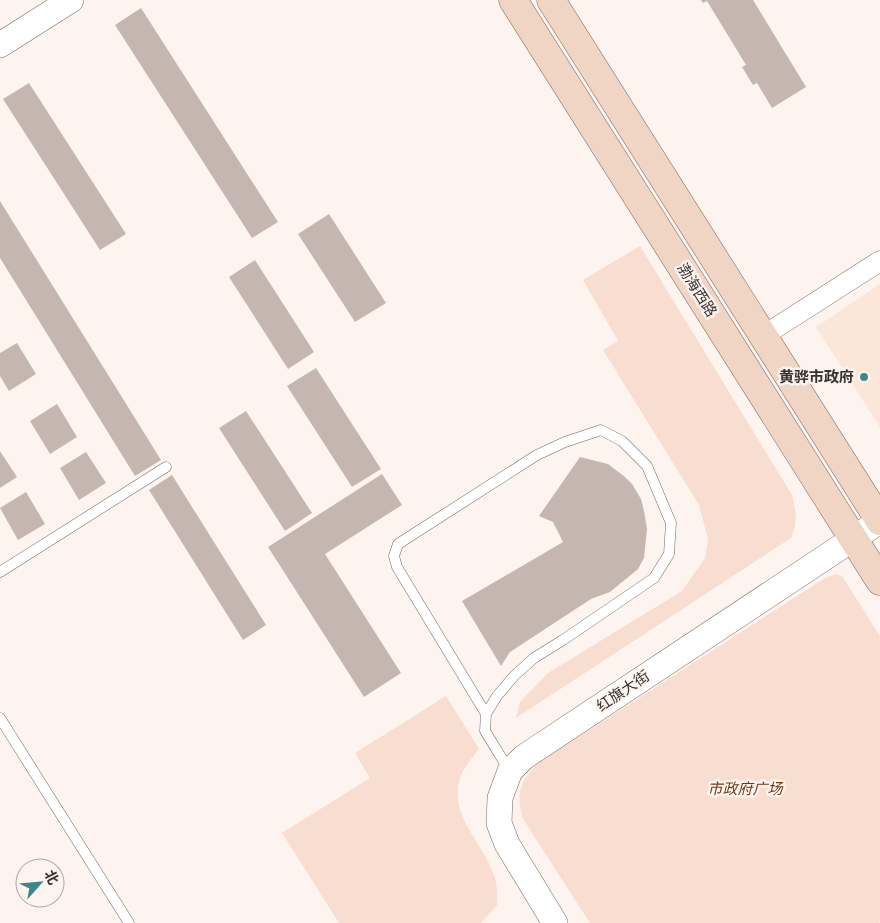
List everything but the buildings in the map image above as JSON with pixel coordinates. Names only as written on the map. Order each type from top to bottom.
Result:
[{"type":"main road","name":"渤海西路","points":[[513,0],[880,581]]},
{"type":"main road","name":"渤海西路","points":[[550,0],[880,521]]},
{"type":"street","points":[[0,45],[71,0]]},
{"type":"street","points":[[763,336],[880,261]]},
{"type":"street","name":"红旗大街","points":[[555,923],[507,844],[500,823],[500,798],[510,771],[524,756],[880,521]]},
{"type":"lane","points":[[486,714],[397,567],[394,556],[398,544],[537,455],[565,442],[601,430],[622,440],[647,466],[671,523],[669,554],[654,578],[534,658],[514,676],[486,714],[485,731],[510,771]]},
{"type":"lane","points":[[0,572],[166,467]]},
{"type":"lane","points":[[0,718],[129,923]]},
{"type":"shaded area","name":"黄骅市政府","points":[[880,284],[880,427],[816,327]]},
{"type":"green space","points":[[640,246],[792,495],[795,527],[791,538],[516,718],[520,702],[548,673],[682,591],[705,558],[708,539],[699,505],[603,350],[618,341],[583,280]]},
{"type":"green space","name":"市政府广场","points":[[836,574],[842,576],[880,636],[880,922],[590,923],[523,819],[520,790],[525,778],[535,765],[825,578]]},
{"type":"green space","points":[[446,696],[479,749],[461,775],[458,789],[459,803],[463,816],[490,865],[495,878],[497,905],[481,923],[339,923],[282,833],[370,778],[355,753]]},
{"type":"place","name":"黄骅市政府","points":[[864,377]]}]
